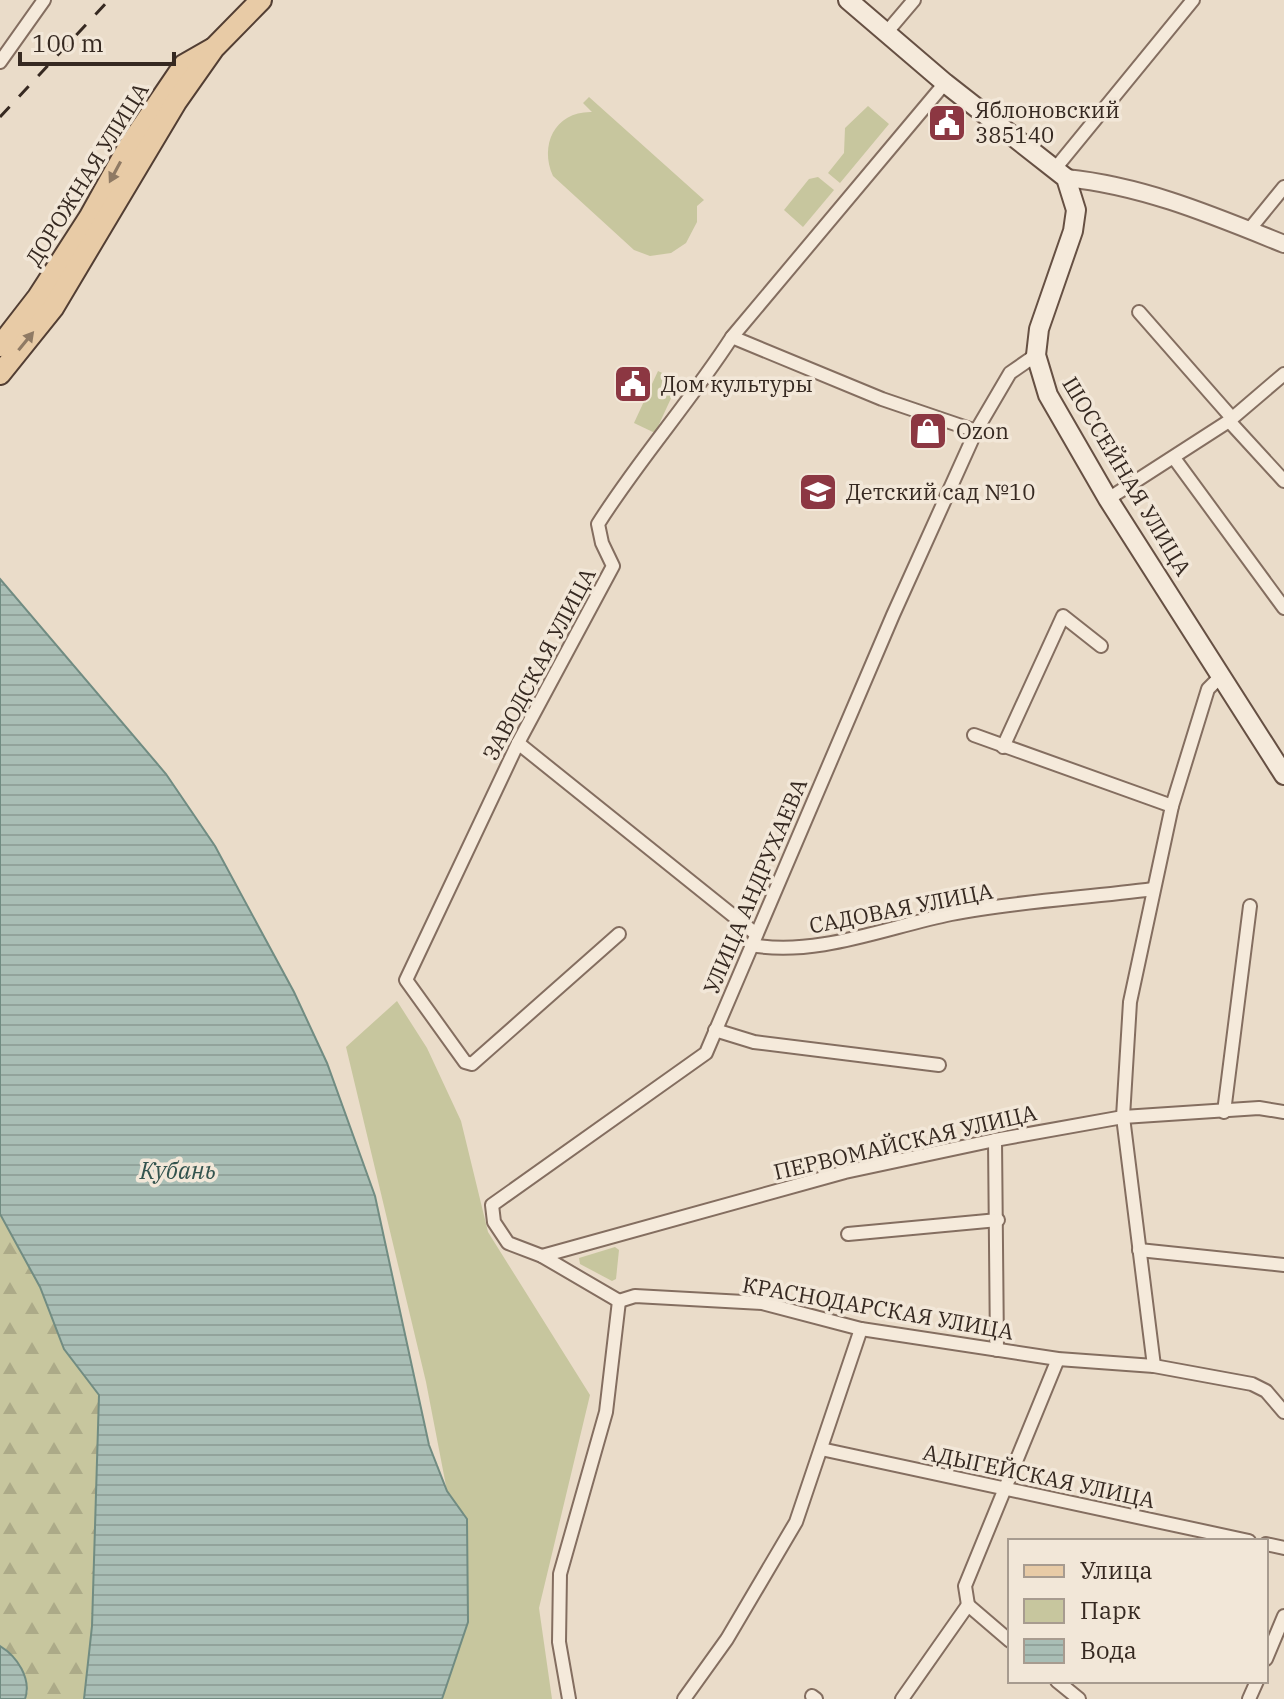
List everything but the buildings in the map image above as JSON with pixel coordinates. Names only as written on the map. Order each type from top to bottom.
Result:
[{"type":"main road","name":"ДОРОЖНАЯ УЛИЦА","points":[[45,303],[129,146],[184,65],[214,48],[261,0]]},
{"type":"main road","points":[[848,0],[945,83],[1060,174]]},
{"type":"main road","name":"ШОССЕЙНАЯ УЛИЦА","points":[[1060,174],[1076,210],[1073,231],[1039,329],[1036,355],[1053,405],[1108,499],[1284,775]]},
{"type":"main road","points":[[0,346],[45,303]]},
{"type":"main road","points":[[0,374],[45,303]]},
{"type":"street","points":[[0,62],[44,0]]},
{"type":"street","points":[[886,33],[914,0]]},
{"type":"street","points":[[1193,0],[1060,174],[1119,184],[1284,244]]},
{"type":"street","name":"ЗАВОДСКАЯ УЛИЦА","points":[[619,934],[472,1064],[465,1062],[406,980],[518,743],[613,566],[602,543],[598,524],[623,484],[705,379],[732,337],[945,83]]},
{"type":"street","points":[[1249,230],[1284,187]]},
{"type":"street","points":[[1139,312],[1284,481]]},
{"type":"street","points":[[732,337],[882,399],[976,431]]},
{"type":"street","name":"УЛИЦА АНДРУХАЕВА","points":[[619,1301],[542,1256],[508,1243],[494,1222],[492,1205],[503,1194],[706,1053],[893,615],[976,431],[1010,373],[1036,355]]},
{"type":"street","points":[[1108,499],[1230,420],[1284,374]]},
{"type":"street","points":[[1174,458],[1284,608]]},
{"type":"street","points":[[1003,747],[1063,616],[1101,646]]},
{"type":"street","points":[[1154,1366],[1123,1117],[1130,1002],[1172,806],[1204,699],[1208,689],[1222,675]]},
{"type":"street","points":[[974,735],[1172,806]]},
{"type":"street","points":[[518,743],[754,940]]},
{"type":"street","name":"САДОВАЯ УЛИЦА","points":[[754,940],[778,950],[809,947],[954,914],[1153,889]]},
{"type":"street","points":[[1224,1112],[1250,906]]},
{"type":"street","points":[[715,1030],[754,1042],[939,1065]]},
{"type":"street","name":"ПЕРВОМАЙСКАЯ УЛИЦА","points":[[542,1256],[845,1172],[995,1140],[1123,1117],[1259,1108],[1284,1112]]},
{"type":"street","points":[[995,1140],[997,1350]]},
{"type":"street","points":[[848,1234],[998,1220]]},
{"type":"street","points":[[1139,1250],[1284,1265]]},
{"type":"street","name":"КРАСНОДАРСКАЯ УЛИЦА","points":[[619,1301],[635,1296],[762,1303],[861,1329],[1058,1359],[1154,1366],[1252,1384],[1266,1391],[1284,1412]]},
{"type":"street","points":[[569,1699],[559,1642],[560,1574],[606,1412],[619,1301]]},
{"type":"street","points":[[684,1699],[727,1639],[796,1522],[861,1329]]},
{"type":"street","points":[[1008,1639],[968,1605],[965,1586],[1058,1359]]},
{"type":"street","name":"АДЫГЕЙСКАЯ УЛИЦА","points":[[821,1449],[1239,1539]]},
{"type":"street","points":[[902,1699],[968,1605]]},
{"type":"street","points":[[1268,1654],[1284,1616]]},
{"type":"street","points":[[1059,1683],[1079,1699]]},
{"type":"green space","points":[[589,97],[704,200],[697,206],[697,222],[686,243],[671,253],[650,256],[634,250],[553,176],[548,153],[553,132],[568,117],[592,112],[583,103]]},
{"type":"green space","points":[[868,106],[889,124],[840,183],[828,173],[844,153],[845,128]]},
{"type":"green space","points":[[818,177],[834,190],[803,227],[784,210],[809,179]]},
{"type":"green space","points":[[658,371],[679,381],[655,433],[634,423]]},
{"type":"green space","points":[[397,1001],[427,1048],[461,1121],[488,1232],[590,1395],[539,1608],[552,1699],[442,1699],[468,1622],[467,1519],[447,1491],[426,1382],[346,1047]]},
{"type":"green space","points":[[0,1214],[40,1287],[64,1348],[99,1394],[92,1626],[84,1699],[25,1699],[28,1691],[7,1650],[0,1646]]},
{"type":"green space","points":[[615,1247],[619,1250],[616,1279],[612,1281],[580,1264],[579,1258]]},
{"type":"water","name":"Кубань","points":[[0,579],[166,774],[215,846],[294,992],[327,1063],[375,1196],[429,1445],[447,1491],[467,1519],[468,1622],[442,1699],[84,1699],[92,1626],[99,1395],[64,1349],[40,1287],[0,1214]]},
{"type":"water","points":[[0,1646],[22,1669],[27,1691],[25,1699],[0,1699]]},
{"type":"railway","points":[[0,117],[109,0]]},
{"type":"place","name":"Яблоновский 385140","points":[[947,123]]},
{"type":"place","name":"Дом культуры","points":[[633,384]]},
{"type":"place","name":"Ozon","points":[[928,431]]},
{"type":"place","name":"Детский сад №10","points":[[818,492]]}]
